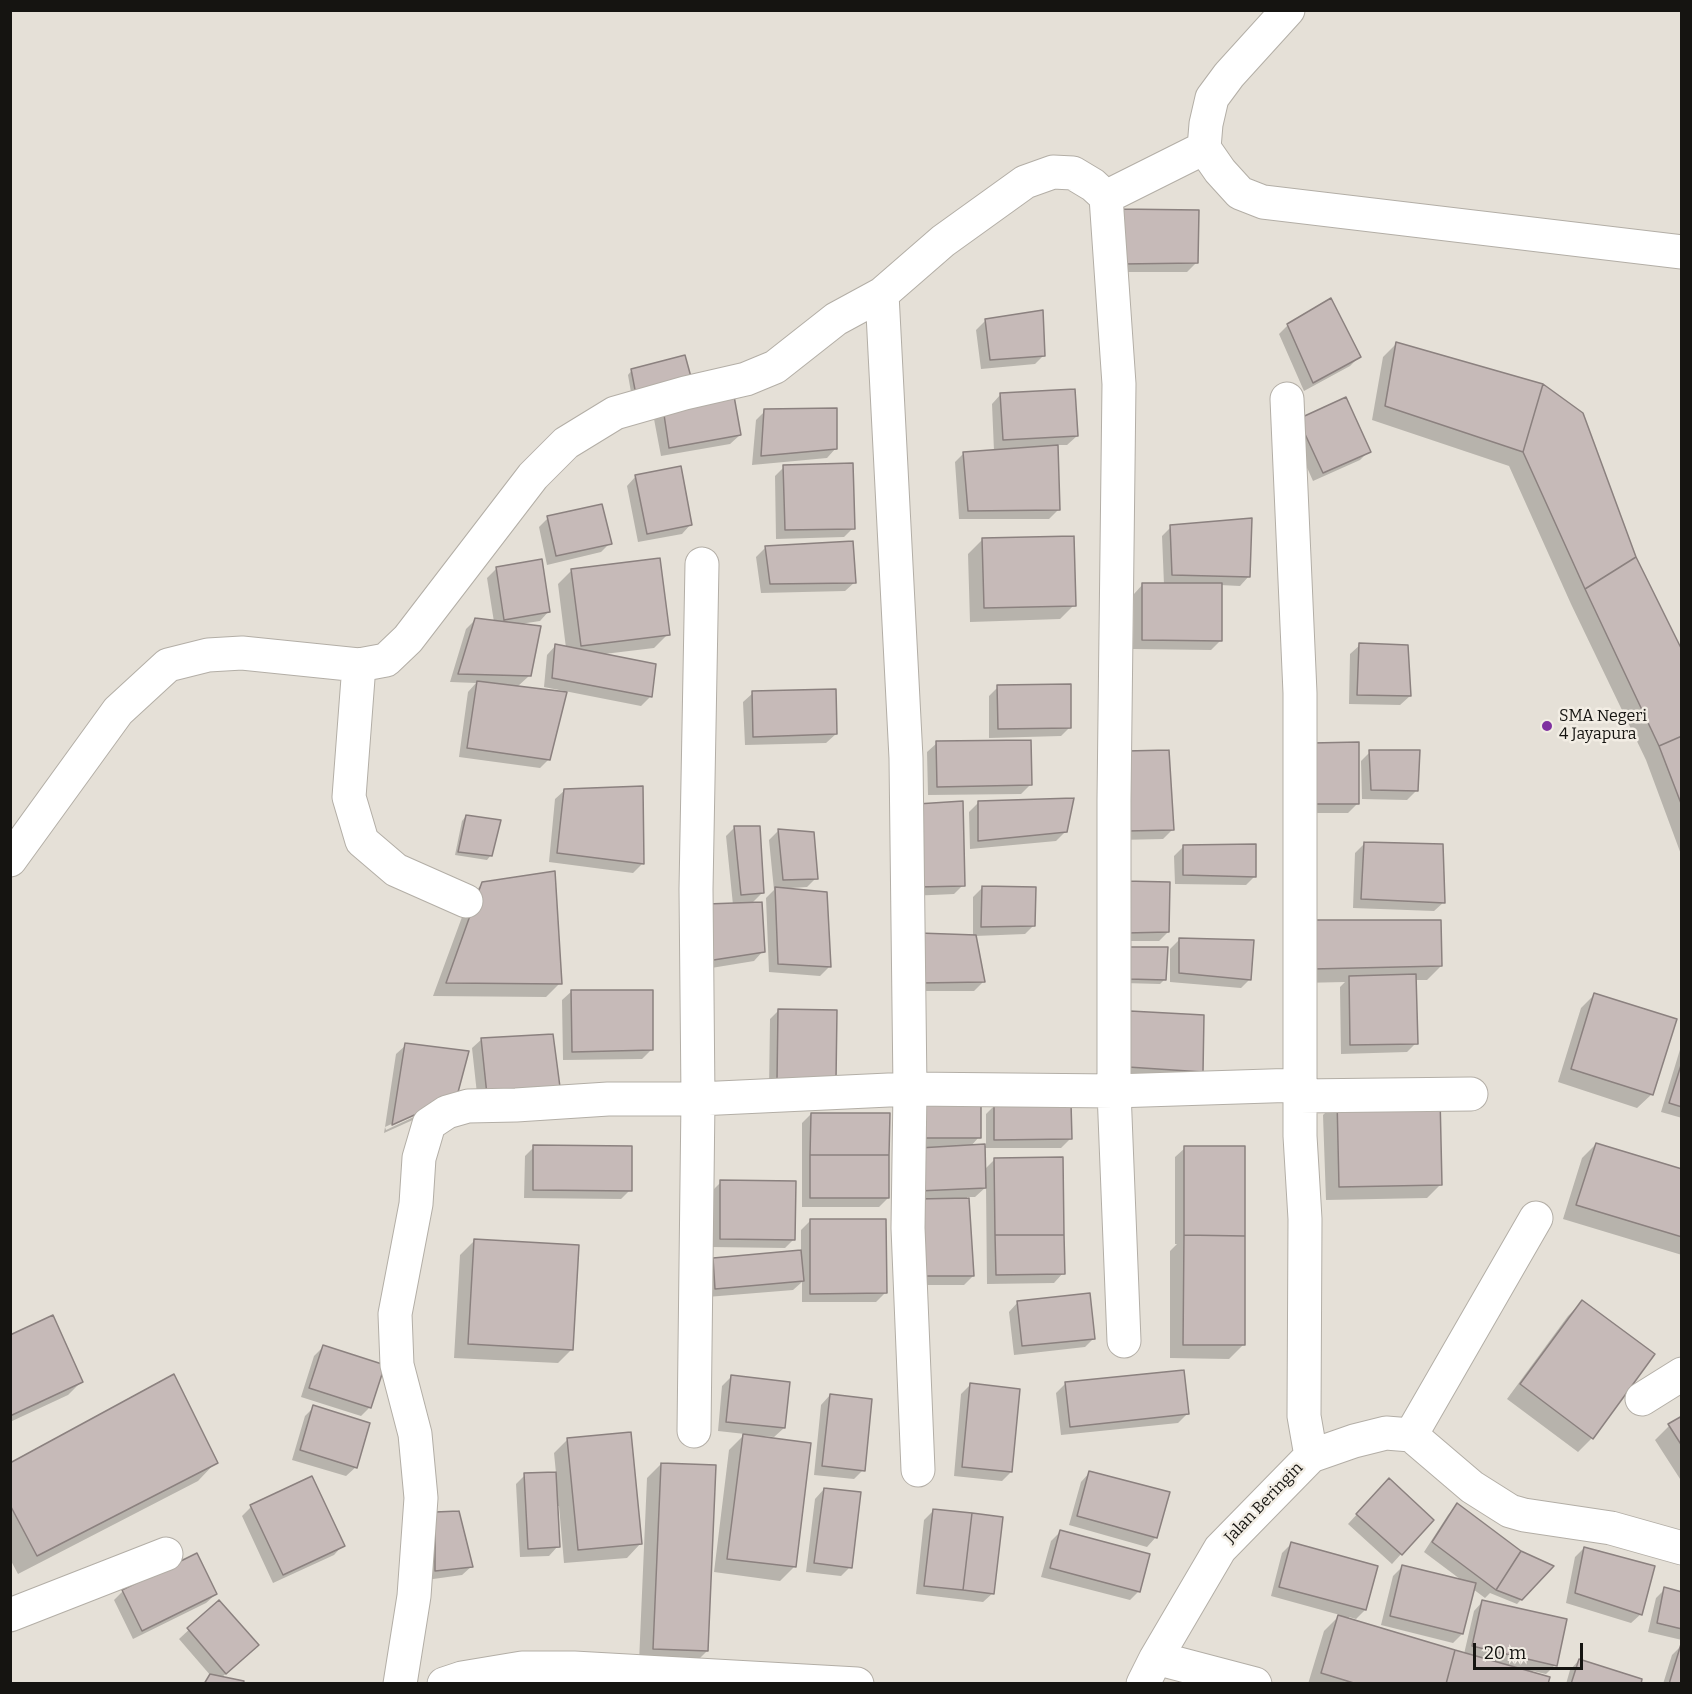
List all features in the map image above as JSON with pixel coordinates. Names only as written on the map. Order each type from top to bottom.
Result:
[{"type":"street","points":[[1288,10],[1229,75],[1212,98],[1206,124],[1204,148],[1220,171],[1240,193],[1263,202],[1682,252]]},
{"type":"street","points":[[1106,197],[1204,148]]},
{"type":"street","points":[[10,860],[118,711],[168,665],[208,655],[242,653],[359,665],[386,660],[408,639],[533,476],[566,443],[615,412],[746,379],[775,367],[836,319],[882,294],[943,241],[1025,182],[1053,172],[1073,173],[1093,184],[1106,197],[1119,384],[1114,799],[1114,1091],[1124,1341]]},
{"type":"street","points":[[882,294],[906,758],[910,1089],[908,1228],[918,1470]]},
{"type":"street","points":[[1287,399],[1300,693],[1300,1136],[1305,1219],[1304,1416],[1310,1453]]},
{"type":"street","points":[[694,1431],[698,1099],[696,889],[702,564]]},
{"type":"street","points":[[359,665],[349,797],[362,841],[396,870],[466,901]]},
{"type":"street","points":[[400,1683],[414,1596],[421,1498],[415,1434],[397,1365],[395,1314],[416,1204],[419,1158],[429,1124],[447,1112],[468,1107],[608,1099],[698,1099],[910,1089],[1471,1094]]},
{"type":"street","points":[[1536,1218],[1411,1435],[1472,1487],[1510,1511],[1611,1528],[1682,1548]]},
{"type":"street","points":[[1642,1399],[1682,1374]]},
{"type":"street","name":"Jalan Beringin","points":[[1149,1671],[1220,1549],[1310,1453],[1386,1433],[1411,1435]]},
{"type":"street","points":[[10,1615],[166,1554]]},
{"type":"street","points":[[444,1683],[522,1668],[574,1668],[857,1683]]},
{"type":"street","points":[[1149,1671],[1255,1683]]},
{"type":"building","points":[[1118,209],[1199,210],[1198,263],[1122,264]]},
{"type":"building","points":[[1331,298],[1361,357],[1313,383],[1287,324]]},
{"type":"building","points":[[1043,310],[1045,356],[990,360],[985,319]]},
{"type":"building","points":[[1396,342],[1543,384],[1523,452],[1385,406]]},
{"type":"building","points":[[685,355],[691,377],[636,395],[631,369]]},
{"type":"building","points":[[1543,384],[1583,413],[1636,557],[1585,589],[1523,452]]},
{"type":"building","points":[[1075,389],[1078,436],[1003,440],[1000,393]]},
{"type":"building","points":[[734,396],[741,435],[669,448],[663,408]]},
{"type":"building","points":[[1346,397],[1371,452],[1323,473],[1298,419]]},
{"type":"building","points":[[837,408],[837,449],[761,456],[764,409]]},
{"type":"building","points":[[1058,445],[1060,510],[968,511],[963,452]]},
{"type":"building","points":[[853,463],[855,529],[785,530],[783,465]]},
{"type":"building","points":[[681,466],[692,525],[647,534],[635,475]]},
{"type":"building","points":[[602,504],[612,544],[556,556],[547,516]]},
{"type":"building","points":[[1252,518],[1250,577],[1172,575],[1170,525]]},
{"type":"building","points":[[1074,536],[1076,606],[984,608],[982,538]]},
{"type":"building","points":[[853,541],[856,583],[770,584],[765,546]]},
{"type":"building","points":[[1636,557],[1682,650],[1682,736],[1659,746],[1585,589]]},
{"type":"building","points":[[660,558],[670,635],[581,646],[571,569]]},
{"type":"building","points":[[542,559],[550,612],[504,620],[496,567]]},
{"type":"building","points":[[1142,583],[1222,583],[1222,641],[1142,640]]},
{"type":"building","points":[[475,618],[541,626],[531,676],[458,674]]},
{"type":"building","points":[[1359,643],[1408,645],[1411,696],[1357,695]]},
{"type":"building","points":[[555,644],[656,664],[652,697],[552,678]]},
{"type":"building","points":[[477,681],[567,692],[550,760],[467,748]]},
{"type":"building","points":[[1071,684],[1071,728],[998,729],[997,685]]},
{"type":"building","points":[[836,689],[837,734],[753,737],[752,691]]},
{"type":"building","points":[[1682,736],[1682,806],[1659,746]]},
{"type":"building","points":[[1031,740],[1032,785],[937,787],[936,741]]},
{"type":"building","points":[[1359,742],[1359,804],[1312,804],[1312,743]]},
{"type":"building","points":[[1169,750],[1174,830],[1127,831],[1126,751]]},
{"type":"building","points":[[1369,750],[1420,750],[1418,791],[1371,790]]},
{"type":"building","points":[[643,786],[644,864],[557,853],[564,789]]},
{"type":"building","points":[[1074,798],[1067,832],[978,841],[978,801]]},
{"type":"building","points":[[963,801],[965,886],[918,887],[917,804]]},
{"type":"building","points":[[466,815],[501,820],[492,856],[458,852]]},
{"type":"building","points":[[734,826],[760,826],[764,893],[741,895]]},
{"type":"building","points":[[778,829],[814,832],[818,879],[783,880]]},
{"type":"building","points":[[1364,842],[1443,844],[1445,903],[1361,899]]},
{"type":"building","points":[[1256,844],[1256,877],[1183,875],[1183,845]]},
{"type":"building","points":[[555,871],[562,984],[446,983],[482,882]]},
{"type":"building","points":[[1124,881],[1170,882],[1169,932],[1126,933]]},
{"type":"building","points":[[982,886],[1036,887],[1035,926],[981,927]]},
{"type":"building","points":[[775,887],[827,892],[831,967],[778,964]]},
{"type":"building","points":[[762,902],[765,952],[707,961],[707,904]]},
{"type":"building","points":[[1313,920],[1441,920],[1442,966],[1313,969]]},
{"type":"building","points":[[919,933],[976,935],[985,982],[920,983]]},
{"type":"building","points":[[1179,938],[1254,940],[1251,980],[1179,973]]},
{"type":"building","points":[[1129,947],[1168,947],[1166,980],[1128,979]]},
{"type":"building","points":[[1416,974],[1418,1044],[1350,1045],[1349,976]]},
{"type":"building","points":[[571,990],[653,990],[653,1050],[572,1052]]},
{"type":"building","points":[[1594,993],[1677,1019],[1653,1095],[1571,1069]]},
{"type":"building","points":[[778,1009],[837,1010],[836,1080],[777,1080]]},
{"type":"building","points":[[1130,1011],[1204,1015],[1203,1072],[1128,1067]]},
{"type":"building","points":[[553,1034],[560,1087],[487,1095],[481,1038]]},
{"type":"building","points":[[405,1043],[469,1051],[457,1096],[392,1125]]},
{"type":"building","points":[[1682,1062],[1682,1107],[1669,1103]]},
{"type":"building","points":[[1440,1097],[1442,1185],[1339,1187],[1337,1100]]},
{"type":"building","points":[[917,1098],[981,1100],[981,1138],[918,1138]]},
{"type":"building","points":[[994,1103],[1071,1103],[1072,1139],[994,1140]]},
{"type":"building","points":[[811,1113],[890,1113],[889,1155],[810,1155]]},
{"type":"building","points":[[1596,1143],[1682,1169],[1682,1237],[1576,1205]]},
{"type":"building","points":[[985,1144],[986,1188],[918,1191],[919,1148]]},
{"type":"building","points":[[533,1145],[632,1146],[632,1191],[533,1190]]},
{"type":"building","points":[[1184,1146],[1245,1146],[1245,1236],[1184,1235]]},
{"type":"building","points":[[810,1155],[889,1155],[889,1198],[810,1198]]},
{"type":"building","points":[[1063,1157],[1064,1235],[995,1235],[994,1158]]},
{"type":"building","points":[[720,1180],[796,1181],[795,1240],[720,1239]]},
{"type":"building","points":[[969,1198],[974,1276],[920,1276],[916,1199]]},
{"type":"building","points":[[810,1219],[886,1219],[887,1293],[810,1294]]},
{"type":"building","points":[[995,1235],[1064,1235],[1065,1274],[996,1275]]},
{"type":"building","points":[[1184,1235],[1245,1236],[1245,1345],[1183,1345]]},
{"type":"building","points":[[474,1239],[579,1245],[573,1350],[468,1344]]},
{"type":"building","points":[[801,1250],[804,1281],[715,1289],[713,1258]]},
{"type":"building","points":[[1090,1293],[1095,1339],[1022,1346],[1017,1301]]},
{"type":"building","points":[[1582,1300],[1655,1354],[1593,1439],[1520,1384]]},
{"type":"building","points":[[53,1315],[83,1382],[10,1416],[10,1335]]},
{"type":"building","points":[[323,1345],[385,1365],[371,1408],[309,1388]]},
{"type":"building","points":[[1184,1370],[1189,1414],[1070,1427],[1065,1382]]},
{"type":"building","points":[[174,1374],[218,1463],[37,1556],[10,1505],[10,1463]]},
{"type":"building","points":[[731,1375],[790,1382],[785,1428],[726,1422]]},
{"type":"building","points":[[970,1383],[1020,1389],[1012,1472],[962,1467]]},
{"type":"building","points":[[830,1394],[872,1399],[865,1471],[822,1466]]},
{"type":"building","points":[[313,1405],[370,1423],[357,1468],[300,1450]]},
{"type":"building","points":[[1682,1416],[1682,1446],[1668,1424]]},
{"type":"building","points":[[631,1432],[642,1544],[578,1550],[567,1438]]},
{"type":"building","points":[[743,1434],[811,1443],[796,1567],[727,1559]]},
{"type":"building","points":[[661,1463],[716,1465],[708,1651],[653,1649]]},
{"type":"building","points":[[1089,1471],[1170,1492],[1157,1538],[1077,1516]]},
{"type":"building","points":[[556,1472],[560,1547],[528,1549],[524,1473]]},
{"type":"building","points":[[312,1476],[345,1546],[283,1575],[250,1505]]},
{"type":"building","points":[[1389,1478],[1434,1520],[1402,1555],[1356,1514]]},
{"type":"building","points":[[824,1488],[861,1492],[852,1568],[814,1563]]},
{"type":"building","points":[[1457,1503],[1521,1551],[1496,1590],[1432,1542]]},
{"type":"building","points":[[933,1509],[972,1513],[963,1590],[924,1586]]},
{"type":"building","points":[[459,1511],[473,1567],[435,1571],[435,1512]]},
{"type":"building","points":[[972,1513],[1003,1517],[994,1594],[963,1590]]},
{"type":"building","points":[[1060,1530],[1150,1554],[1140,1592],[1050,1568]]},
{"type":"building","points":[[1291,1542],[1378,1566],[1366,1610],[1279,1587]]},
{"type":"building","points":[[1584,1547],[1655,1566],[1642,1615],[1575,1593]]},
{"type":"building","points":[[1521,1551],[1554,1566],[1522,1600],[1496,1590]]},
{"type":"building","points":[[197,1553],[217,1594],[142,1631],[122,1590]]},
{"type":"building","points":[[1402,1565],[1476,1583],[1463,1634],[1390,1616]]},
{"type":"building","points":[[1664,1587],[1682,1592],[1682,1629],[1657,1623]]},
{"type":"building","points":[[219,1600],[259,1645],[226,1674],[187,1628]]},
{"type":"building","points":[[1482,1600],[1567,1619],[1557,1666],[1472,1646]]},
{"type":"building","points":[[1338,1615],[1455,1650],[1446,1684],[1357,1684],[1321,1673]]},
{"type":"building","points":[[1681,1644],[1682,1684],[1669,1684]]},
{"type":"building","points":[[1455,1650],[1550,1677],[1548,1684],[1446,1684]]},
{"type":"building","points":[[1579,1659],[1642,1679],[1641,1684],[1571,1684]]},
{"type":"building","points":[[210,1674],[244,1681],[243,1684],[204,1684]]},
{"type":"place","name":"SMA Negeri 4 Jayapura","points":[[1547,726]]}]
